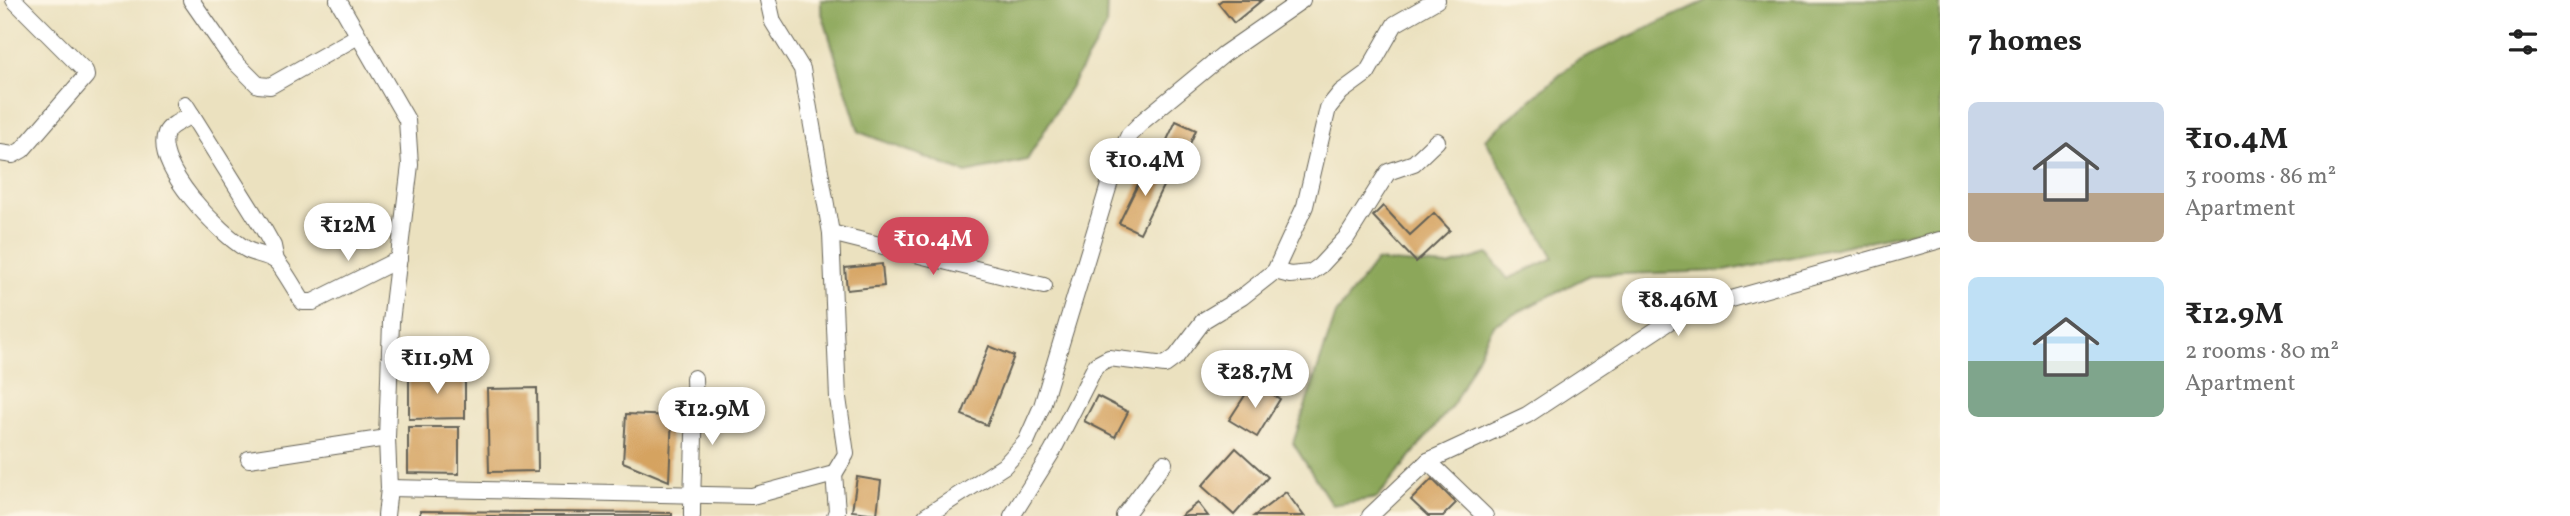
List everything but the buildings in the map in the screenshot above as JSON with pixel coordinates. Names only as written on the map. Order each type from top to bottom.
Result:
[{"type":"street","points":[[0,153],[13,155],[22,150],[86,76],[85,71],[14,0]]},
{"type":"street","points":[[191,0],[232,59],[258,85],[270,86],[358,36]]},
{"type":"street","points":[[338,0],[407,120],[410,165],[391,322],[387,438],[389,488],[386,516]]},
{"type":"street","points":[[768,0],[774,22],[802,69],[831,233],[838,398],[846,454],[834,474],[835,516]]},
{"type":"street","points":[[926,516],[1004,466],[1026,442],[1042,406],[1115,165],[1129,135],[1143,120],[1224,54],[1302,0]]},
{"type":"street","points":[[1012,516],[1052,452],[1096,365],[1109,358],[1165,365],[1176,357],[1204,320],[1242,297],[1275,271],[1305,206],[1328,108],[1341,92],[1367,73],[1395,24],[1437,0]]},
{"type":"street","points":[[276,261],[256,255],[229,238],[193,202],[170,166],[165,135],[188,109],[264,230],[273,246],[276,261],[303,302],[399,259]]},
{"type":"street","points":[[1275,271],[1290,275],[1310,273],[1320,267],[1347,237],[1388,172],[1414,163],[1437,141]]},
{"type":"street","points":[[831,233],[1044,286]]},
{"type":"street","points":[[1370,516],[1429,461],[1527,415],[1682,313],[1940,240]]},
{"type":"street","points":[[692,516],[694,378]]},
{"type":"street","points":[[249,459],[387,438]]},
{"type":"street","points":[[1429,461],[1485,516]]},
{"type":"street","points":[[1124,516],[1164,463]]},
{"type":"street","points":[[389,488],[752,496],[834,474]]},
{"type":"green space","points":[[821,0],[1107,0],[1106,27],[1027,160],[966,173],[859,132],[821,10]]},
{"type":"green space","points":[[1708,0],[1940,0],[1940,226],[1725,271],[1590,275],[1493,325],[1454,403],[1377,498],[1332,505],[1293,443],[1336,314],[1376,261],[1448,266],[1488,254],[1508,279],[1554,258],[1485,139],[1576,61]]}]
